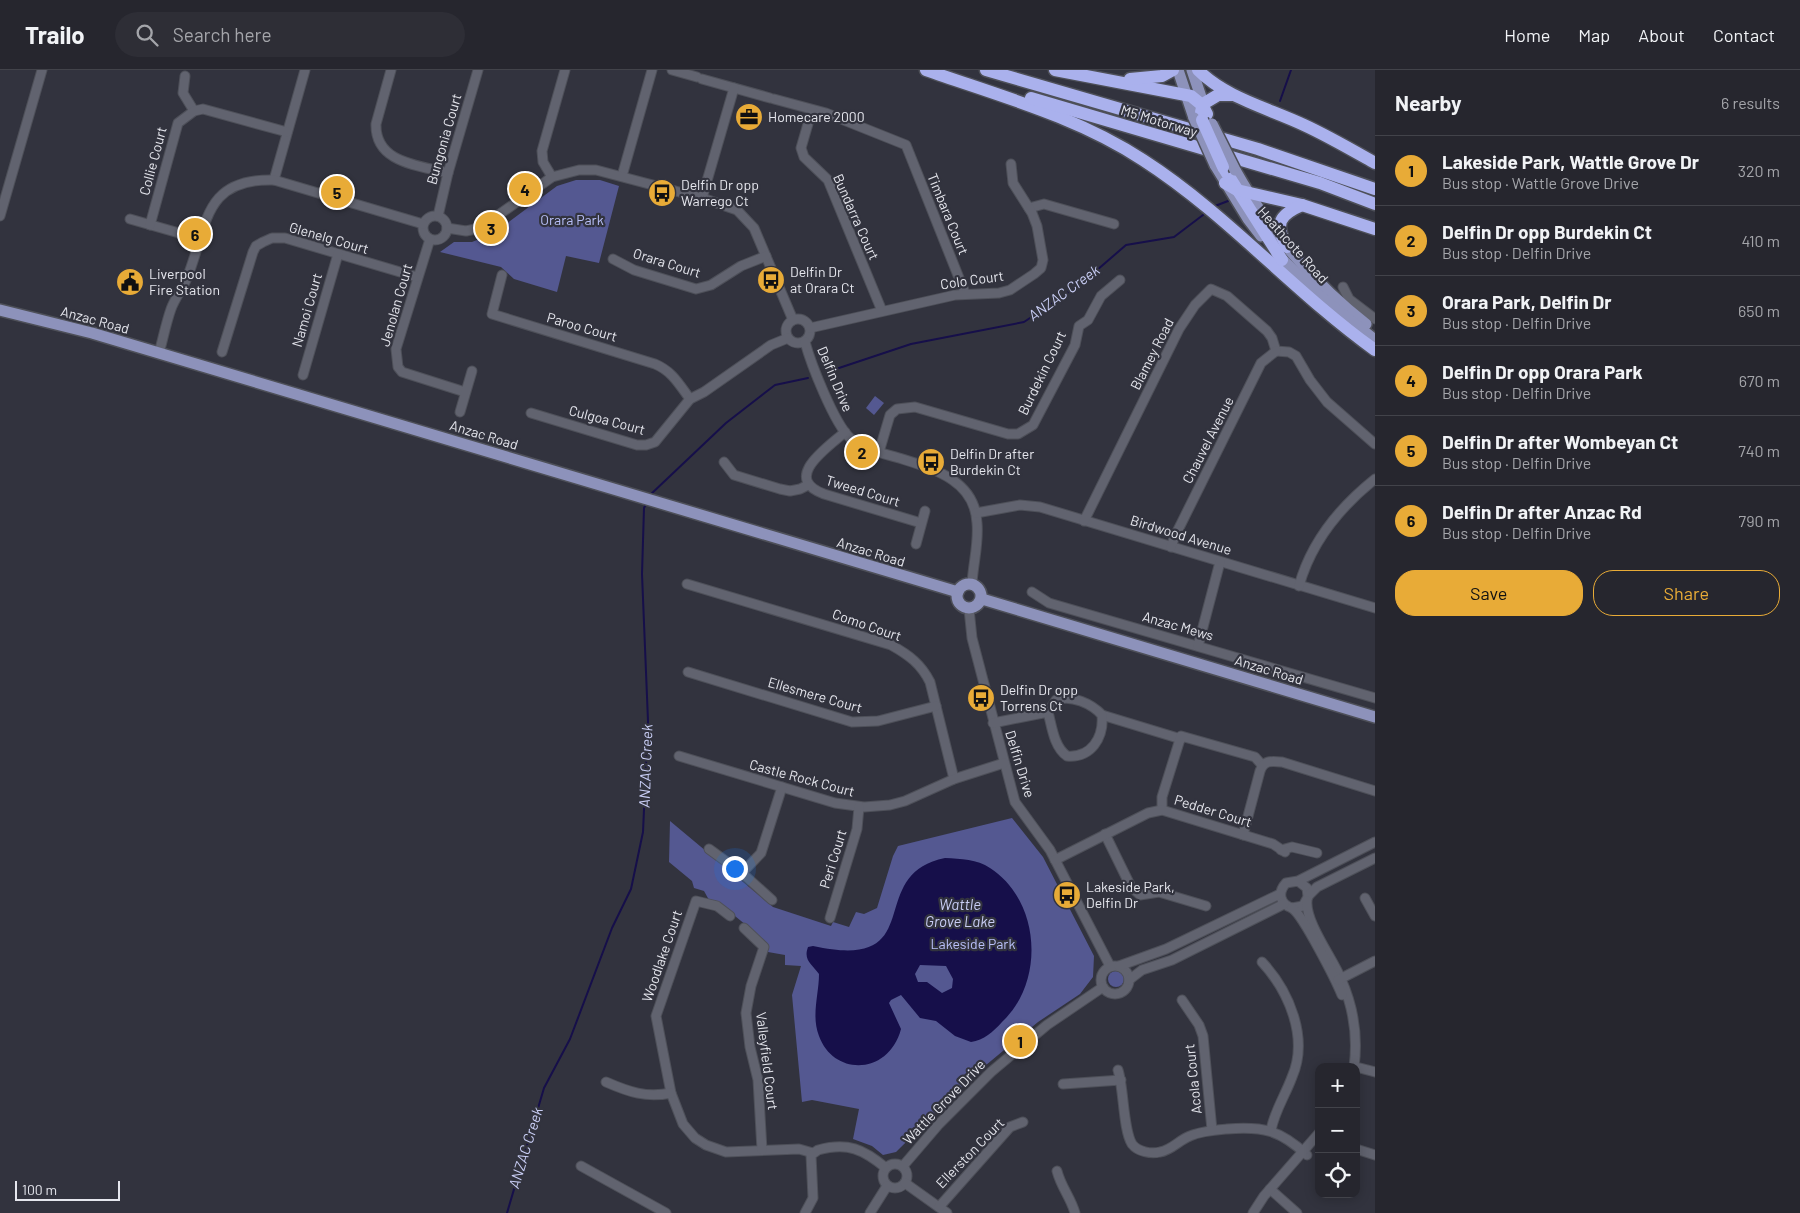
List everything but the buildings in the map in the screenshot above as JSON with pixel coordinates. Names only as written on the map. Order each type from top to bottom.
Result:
[{"type":"highway","points":[[926,70],[1082,126],[1143,160],[1188,192],[1309,298],[1375,350]]},
{"type":"highway","name":"M5 Motorway","points":[[933,70],[1320,183],[1375,204]]},
{"type":"highway","name":"M5 Motorway","points":[[986,70],[1258,149],[1375,189]]},
{"type":"highway","points":[[1055,70],[1185,94],[1196,98],[1224,168],[1243,192],[1282,260]]},
{"type":"highway","points":[[1105,79],[1151,78],[1168,74],[1173,70]]},
{"type":"highway","points":[[1198,70],[1209,81],[1239,97],[1304,125],[1375,163]]},
{"type":"highway","points":[[1203,114],[1218,95],[1239,97]]},
{"type":"highway","points":[[1225,183],[1243,192],[1302,205],[1375,228]]},
{"type":"highway","points":[[1287,247],[1279,231],[1283,216],[1290,210],[1302,205]]},
{"type":"main road","points":[[1178,70],[1185,94]]},
{"type":"main road","points":[[1192,70],[1203,114]]},
{"type":"main road","name":"Heathcote Road","points":[[1224,168],[1225,183],[1248,219],[1282,260],[1316,293],[1375,340]]},
{"type":"main road","name":"Heathcote Road","points":[[1243,192],[1287,247],[1324,287],[1375,331]]},
{"type":"main road","name":"Anzac Road","points":[[0,310],[68,327],[958,592]]},
{"type":"main road","points":[[972,584],[980,589],[982,599],[976,607],[969,609],[959,603],[958,592],[963,586],[972,584]]},
{"type":"main road","name":"Anzac Road","points":[[982,599],[1375,717]]},
{"type":"street","points":[[0,216],[42,70]]},
{"type":"street","points":[[274,180],[305,70]]},
{"type":"street","points":[[392,70],[376,124],[376,133],[381,147],[395,158],[448,173]]},
{"type":"street","name":"Bungonia Court","points":[[438,216],[448,173],[478,70]]},
{"type":"street","points":[[552,177],[544,162],[542,151],[565,70]]},
{"type":"street","points":[[622,176],[652,70]]},
{"type":"street","points":[[672,70],[812,110]]},
{"type":"street","points":[[185,76],[183,93],[194,111],[203,108],[213,110],[287,132]]},
{"type":"street","points":[[702,198],[734,88]]},
{"type":"street","name":"Timbara Court","points":[[812,110],[826,113],[906,145],[965,293]]},
{"type":"street","name":"Bundarra Court","points":[[812,110],[801,148],[804,157],[828,180],[882,311]]},
{"type":"street","name":"Collie Court","points":[[150,225],[178,123],[194,111]]},
{"type":"street","name":"Colo Court","points":[[810,328],[965,293],[999,293],[1010,290],[1041,268],[1043,256],[1035,219],[1013,183],[1011,164]]},
{"type":"street","points":[[447,228],[460,231],[480,228],[552,177],[589,169],[622,176],[702,198],[737,210],[754,228],[793,320]]},
{"type":"street","points":[[159,354],[172,308],[187,277],[210,208],[219,197],[234,186],[250,180],[274,180],[423,224]]},
{"type":"street","points":[[1029,208],[1044,204],[1114,224]]},
{"type":"street","points":[[430,216],[438,216],[444,220],[447,228],[441,238],[430,239],[424,234],[423,224],[430,216]]},
{"type":"street","points":[[130,220],[179,233]]},
{"type":"street","name":"Glenelg Court","points":[[222,352],[256,246],[272,238],[285,238],[417,277]]},
{"type":"street","name":"Jenolan Court","points":[[430,239],[396,349],[398,367],[402,372],[412,376],[465,392]]},
{"type":"street","name":"Namoi Court","points":[[303,375],[338,254]]},
{"type":"street","name":"Orara Court","points":[[613,258],[634,270],[696,288],[712,285],[741,266],[766,256]]},
{"type":"street","name":"Paroo Court","points":[[502,275],[492,314],[660,366],[674,376],[690,399]]},
{"type":"street","name":"Burdekin Court","points":[[879,452],[890,415],[905,407],[915,407],[1008,434],[1018,434],[1033,425],[1075,345],[1079,326],[1091,316],[1101,296],[1120,280]]},
{"type":"street","points":[[1343,287],[1349,299],[1375,319]]},
{"type":"street","name":"Blamey Road","points":[[1084,521],[1179,329],[1195,305],[1211,289],[1227,296],[1267,331],[1272,338],[1276,351]]},
{"type":"street","points":[[793,320],[804,320],[810,328],[810,336],[805,342],[797,344],[788,338],[786,327],[793,320]]},
{"type":"street","name":"Culgoa Court","points":[[531,413],[646,445],[655,442],[690,399],[704,392],[771,345],[788,338]]},
{"type":"street","name":"Delfin Drive","points":[[805,342],[836,418],[845,432],[861,445],[938,470],[948,475],[965,490],[976,513],[978,530],[972,584]]},
{"type":"street","points":[[1276,351],[1290,352],[1296,356],[1310,380],[1327,402],[1375,444]]},
{"type":"street","name":"Chauvel Avenue","points":[[1171,547],[1262,363],[1276,351]]},
{"type":"street","points":[[460,412],[472,371]]},
{"type":"street","name":"Tweed Court","points":[[845,432],[813,460],[806,476],[808,485],[815,491],[921,523]]},
{"type":"street","points":[[724,462],[734,474],[780,489],[790,491],[808,485]]},
{"type":"street","points":[[1299,586],[1310,557],[1325,530],[1346,504],[1375,479]]},
{"type":"street","name":"Birdwood Avenue","points":[[976,513],[1020,505],[1029,506],[1375,608]]},
{"type":"street","points":[[916,544],[925,511]]},
{"type":"street","points":[[1198,646],[1220,562]]},
{"type":"street","name":"Como Court","points":[[687,584],[892,645],[915,660],[924,669],[930,682],[954,779]]},
{"type":"street","name":"Anzac Mews","points":[[1032,592],[1049,602],[1375,698]]},
{"type":"street","name":"Delfin Drive","points":[[969,609],[972,638],[1014,802],[1056,860],[1115,966]]},
{"type":"street","name":"Ellesmere Court","points":[[688,672],[852,722],[878,721],[936,706]]},
{"type":"street","points":[[994,723],[1048,712],[1056,700],[1067,698],[1095,707],[1102,715],[1181,739]]},
{"type":"street","points":[[1048,712],[1057,745],[1061,752],[1070,757],[1080,755],[1095,745],[1103,724],[1102,715]]},
{"type":"street","points":[[1162,810],[1162,797],[1184,735],[1255,757],[1262,765]]},
{"type":"street","name":"Castle Rock Court","points":[[679,756],[835,804],[859,807],[890,805],[932,790],[954,779],[1004,763]]},
{"type":"street","points":[[1243,835],[1262,765],[1266,762],[1282,762],[1375,791]]},
{"type":"street","points":[[742,873],[761,853],[782,787]]},
{"type":"street","name":"Peri Court","points":[[830,918],[857,829],[859,807]]},
{"type":"street","name":"Pedder Court","points":[[1056,860],[1148,813],[1162,810],[1274,844],[1283,851],[1292,847],[1317,853]]},
{"type":"street","points":[[1105,834],[1131,887],[1140,894],[1159,892],[1206,906]]},
{"type":"street","points":[[1375,842],[1298,881],[1286,883],[1280,894],[1166,949],[1115,966],[1102,975],[1103,988],[1110,993],[1119,993],[1142,970],[1172,960],[1288,906],[1301,907],[1317,887],[1375,858]]},
{"type":"street","points":[[709,849],[742,873],[772,900]]},
{"type":"street","points":[[1298,881],[1305,885],[1309,916],[1338,980],[1355,1027],[1352,1063]]},
{"type":"street","points":[[1280,894],[1288,906],[1302,919],[1338,980]]},
{"type":"street","points":[[1365,898],[1375,916]]},
{"type":"street","name":"Woodlake Court","points":[[730,916],[717,906],[696,901],[656,1016],[671,1093],[683,1124],[695,1138],[706,1145],[733,1153],[799,1149],[813,1153]]},
{"type":"street","name":"Valleyfield Court","points":[[744,928],[760,941],[764,947],[749,992],[746,1013],[750,1047],[758,1080],[762,1150]]},
{"type":"street","points":[[1338,980],[1375,961]]},
{"type":"street","points":[[1262,962],[1271,972],[1289,1004],[1298,1039],[1296,1065],[1277,1106],[1271,1130]]},
{"type":"street","points":[[1115,966],[1127,971],[1130,980]]},
{"type":"street","name":"Wattle Grove Drive","points":[[903,1166],[952,1110],[991,1072],[1047,1025],[1103,988]]},
{"type":"street","name":"Acola Court","points":[[1182,1000],[1199,1025],[1203,1036],[1212,1130]]},
{"type":"street","points":[[1360,1069],[1375,1072]]},
{"type":"street","points":[[1118,1070],[1128,1134],[1132,1144],[1138,1150],[1158,1153],[1168,1150],[1189,1136],[1212,1130],[1248,1127],[1271,1130],[1291,1141],[1305,1153]]},
{"type":"street","points":[[1062,1084],[1121,1080]]},
{"type":"street","points":[[606,1082],[620,1089],[652,1097],[671,1093]]},
{"type":"street","name":"Ellerston Court","points":[[939,1207],[1010,1127],[1023,1122]]},
{"type":"street","points":[[1253,1213],[1315,1139]]},
{"type":"street","points":[[1305,1153],[1315,1144]]},
{"type":"street","points":[[804,1213],[813,1198],[813,1153],[824,1148],[855,1148],[870,1154],[886,1168]]},
{"type":"street","points":[[1360,1150],[1375,1155]]},
{"type":"street","points":[[894,1164],[903,1166],[907,1172],[905,1183],[897,1188],[887,1186],[883,1175],[886,1168],[894,1164]]},
{"type":"street","points":[[581,1166],[666,1213]]},
{"type":"street","points":[[1057,1171],[1061,1187],[1072,1201],[1074,1213]]},
{"type":"street","points":[[905,1183],[947,1213]]},
{"type":"street","points":[[870,1213],[887,1186]]},
{"type":"street","points":[[1259,1213],[1272,1191]]},
{"type":"street","points":[[1272,1191],[1297,1213]]},
{"type":"green space","name":"Orara Park","points":[[576,180],[600,180],[619,186],[599,263],[566,256],[557,292],[514,279],[501,267],[440,252],[454,242],[472,242],[494,233],[557,186]]},
{"type":"green space","points":[[875,396],[884,403],[874,415],[866,408]]},
{"type":"green space","name":"Lakeside Park","points":[[1012,818],[1043,857],[1094,956],[1093,977],[1080,994],[1038,1022],[974,1075],[896,1152],[883,1155],[872,1146],[853,1139],[859,1109],[812,1100],[802,1102],[792,995],[801,966],[785,965],[785,955],[768,952],[757,934],[719,903],[709,900],[704,891],[694,888],[692,881],[669,862],[670,821],[773,907],[831,926],[833,922],[849,927],[856,912],[864,914],[877,908],[893,856],[898,846]]},
{"type":"green space","points":[[1113,971],[1119,971],[1124,976],[1122,985],[1113,987],[1108,982],[1108,976]]},
{"type":"water","name":"Wattle Grove Lake","points":[[945,858],[969,860],[985,865],[1007,882],[1019,900],[1028,921],[1031,942],[1031,964],[1025,986],[1016,1005],[999,1026],[984,1037],[971,1042],[955,1036],[936,1021],[920,1018],[901,995],[889,1003],[901,1029],[895,1044],[885,1055],[874,1062],[861,1065],[848,1064],[836,1059],[826,1049],[819,1036],[815,1013],[819,974],[807,959],[808,947],[849,950],[872,946],[885,934],[906,883],[920,868]],"holes":[[[920,965],[946,966],[953,979],[952,988],[942,993],[927,982],[918,982],[915,974]]]},
{"type":"waterway","name":"ANZAC Creek","points":[[1280,101],[1291,70]]},
{"type":"waterway","name":"ANZAC Creek","points":[[1215,206],[1228,201]]},
{"type":"waterway","name":"ANZAC Creek","points":[[827,372],[911,344],[1024,322],[1082,283],[1126,245],[1174,237],[1203,215]]},
{"type":"waterway","name":"ANZAC Creek","points":[[650,495],[726,423],[775,385],[808,378]]},
{"type":"waterway","name":"ANZAC Creek","points":[[507,1213],[544,1088],[570,1039],[612,928],[631,889],[643,832],[648,721],[642,574],[644,508],[646,504]]},
{"type":"place","name":"Homecare 2000","points":[[749,117]]},
{"type":"place","name":"Delfin Dr opp Orara Park","points":[[525,189]]},
{"type":"place","name":"Delfin Dr after Wombeyan Ct","points":[[337,192]]},
{"type":"place","name":"Delfin Dr opp Warrego Ct","points":[[662,193]]},
{"type":"place","name":"Orara Park, Delfin Dr","points":[[491,228]]},
{"type":"place","name":"Delfin Dr after Anzac Rd","points":[[195,234]]},
{"type":"place","name":"Delfin Dr at Orara Ct","points":[[771,280]]},
{"type":"place","name":"Liverpool Fire Station","points":[[130,282]]},
{"type":"place","name":"Delfin Dr opp Burdekin Ct","points":[[862,452]]},
{"type":"place","name":"Delfin Dr after Burdekin Ct","points":[[931,462]]},
{"type":"place","name":"Delfin Dr opp Torrens Ct","points":[[981,698]]},
{"type":"place","name":"Lakeside Park, Delfin Dr","points":[[1067,895]]},
{"type":"place","name":"Lakeside Park, Wattle Grove Dr","points":[[1020,1041]]}]
